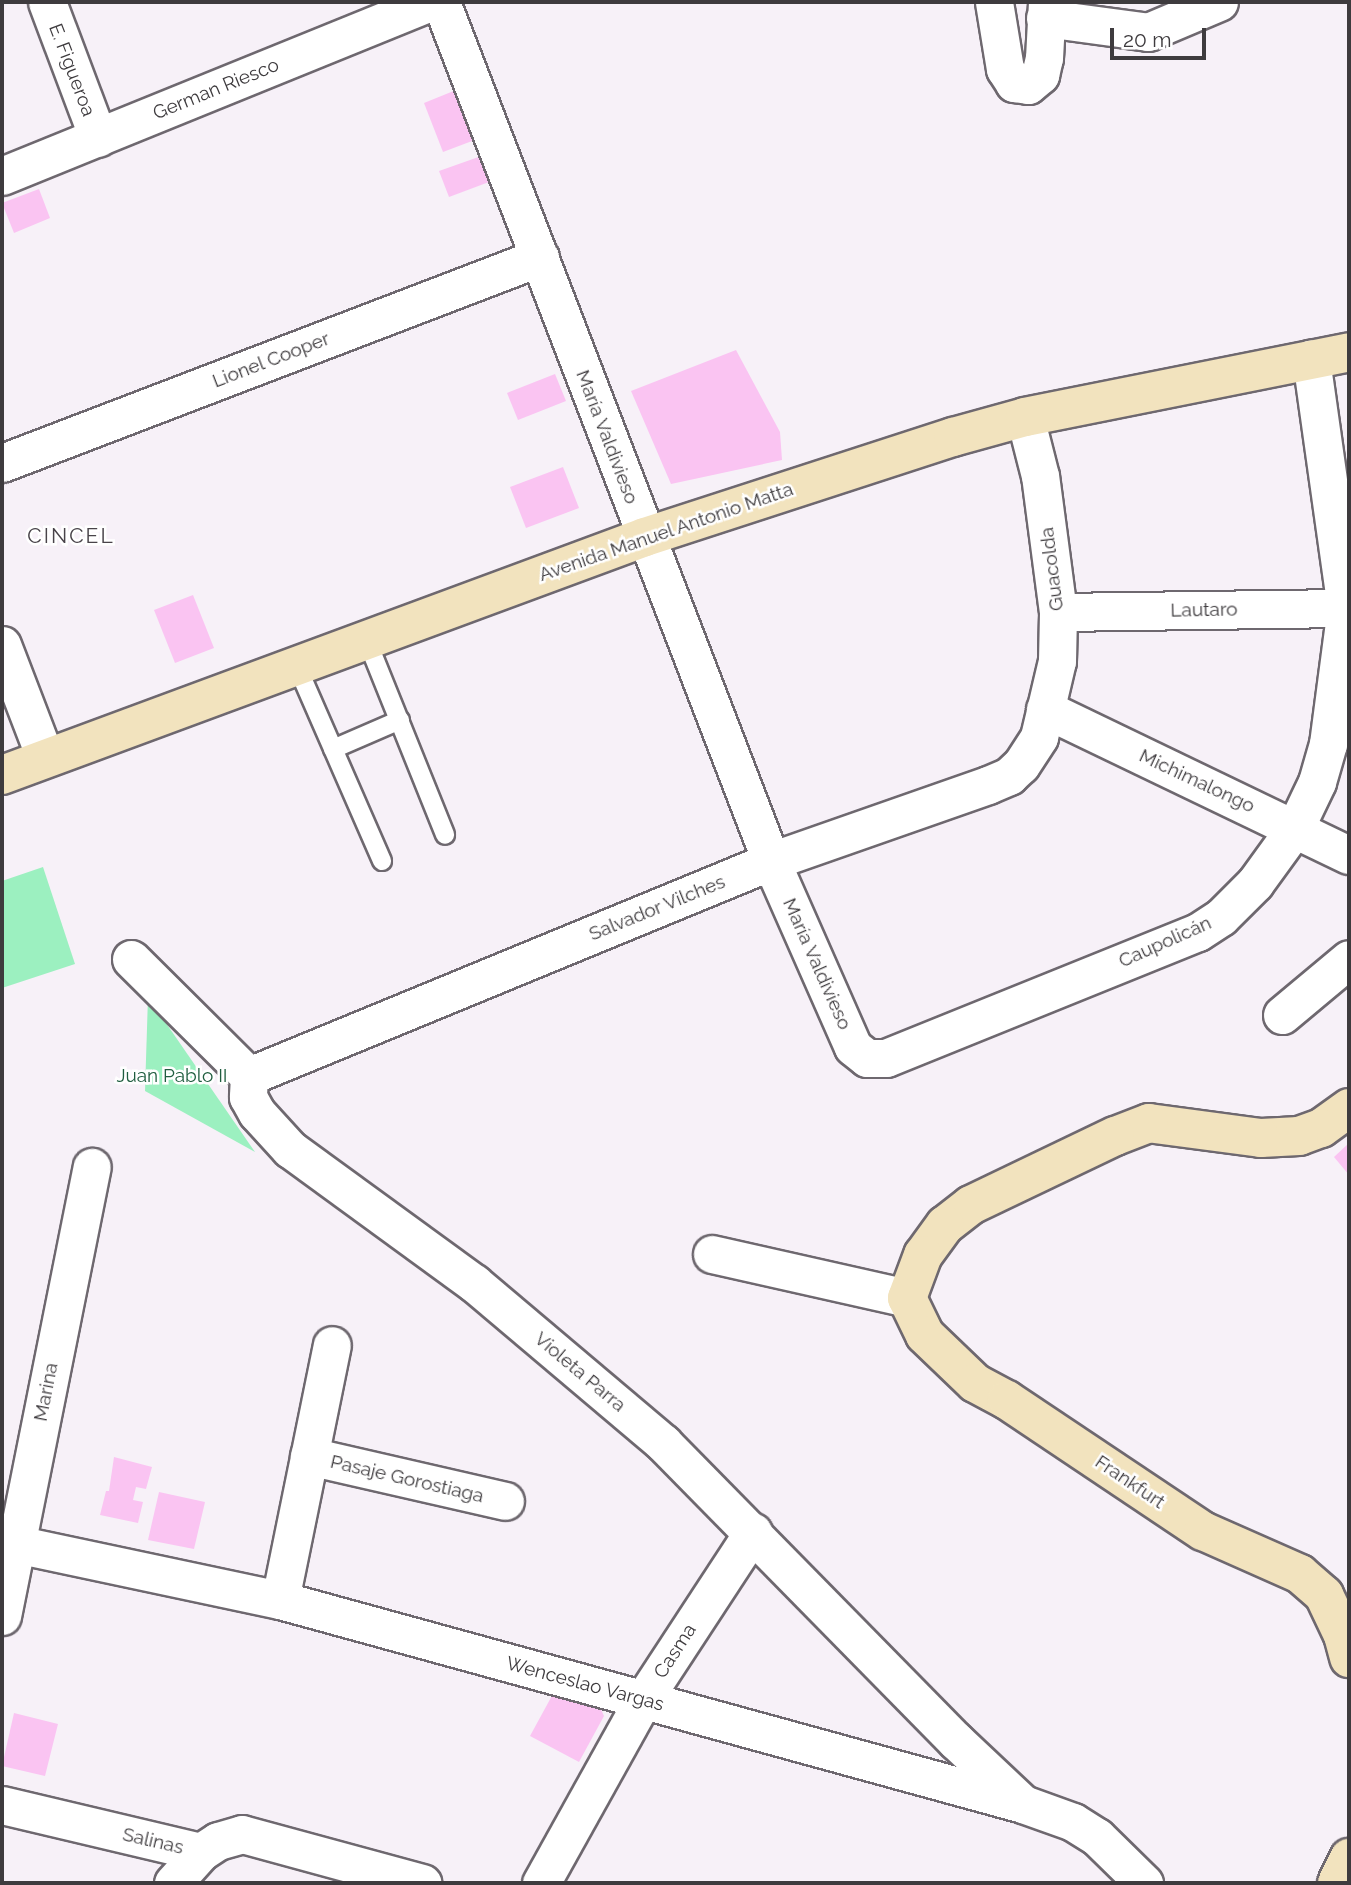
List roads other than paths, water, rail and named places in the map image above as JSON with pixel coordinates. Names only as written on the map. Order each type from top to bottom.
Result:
[{"type":"main road","name":"Avenida Manuel Antonio Matta","points":[[2,775],[366,638],[645,537],[953,437],[1025,418],[1349,352]]},
{"type":"main road","points":[[907,1298],[923,1255],[945,1225],[971,1205],[1115,1136],[1149,1123],[1261,1138],[1298,1136],[1321,1128],[1349,1108]]},
{"type":"main road","name":"Frankfurt","points":[[907,1298],[925,1335],[975,1383],[1007,1400],[1203,1531],[1300,1574],[1324,1595],[1343,1635],[1349,1658]]},
{"type":"main road","points":[[1337,1883],[1349,1858]]},
{"type":"street","name":"E. Figueroa","points":[[47,2],[98,138]]},
{"type":"street","name":"German Riesco","points":[[2,176],[429,2]]},
{"type":"street","name":"María Valdivieso","points":[[440,2],[771,861],[853,1047],[867,1058]]},
{"type":"street","points":[[994,2],[1005,69],[1014,83],[1028,85],[1040,75],[1044,58],[1046,10],[1148,32],[1219,2]]},
{"type":"street","name":"Lionel Cooper","points":[[2,463],[540,257]]},
{"type":"street","name":"Caupolicán","points":[[867,1058],[886,1058],[1198,932],[1221,917],[1255,883],[1295,828],[1317,782],[1328,744],[1348,608],[1311,358]]},
{"type":"street","name":"Guacolda","points":[[1025,418],[1040,476],[1058,612],[1057,661],[1043,715]]},
{"type":"street","name":"Lautaro","points":[[1058,612],[1348,608]]},
{"type":"street","points":[[2,645],[45,757]]},
{"type":"street","name":"Salvador Vilches","points":[[248,1076],[771,861],[1009,776],[1031,751],[1039,737],[1043,715]]},
{"type":"street","name":"Michimalongo","points":[[1043,715],[1349,855]]},
{"type":"street","points":[[131,959],[248,1076]]},
{"type":"street","points":[[1282,1015],[1349,959]]},
{"type":"street","name":"Violeta Parra","points":[[248,1076],[248,1097],[252,1105],[290,1149],[494,1300],[663,1443],[956,1741],[1023,1804]]},
{"type":"street","name":"Marina","points":[[2,1616],[9,1543],[92,1167]]},
{"type":"street","points":[[712,1254],[907,1298]]},
{"type":"street","name":"Pasaje Gorostiaga","points":[[280,1600],[332,1345]]},
{"type":"street","name":"Pasaje Gorostiaga","points":[[309,1456],[505,1501]]},
{"type":"street","name":"Casma","points":[[541,1883],[643,1700],[753,1532]]},
{"type":"street","name":"Wenceslao Vargas","points":[[9,1543],[280,1600],[1023,1804],[1073,1822],[1097,1837],[1143,1883]]},
{"type":"street","name":"Salinas","points":[[2,1805],[201,1852],[218,1841],[242,1834],[422,1883]]},
{"type":"street","points":[[173,1883],[201,1852]]},
{"type":"lane","points":[[366,638],[446,835]]},
{"type":"lane","points":[[296,664],[382,861]]},
{"type":"lane","points":[[332,748],[400,720]]},
{"type":"district","name":"CINCEL","points":[[71,536]]},
{"type":"park label","name":"Juan Pablo II","points":[[172,1076]]}]
